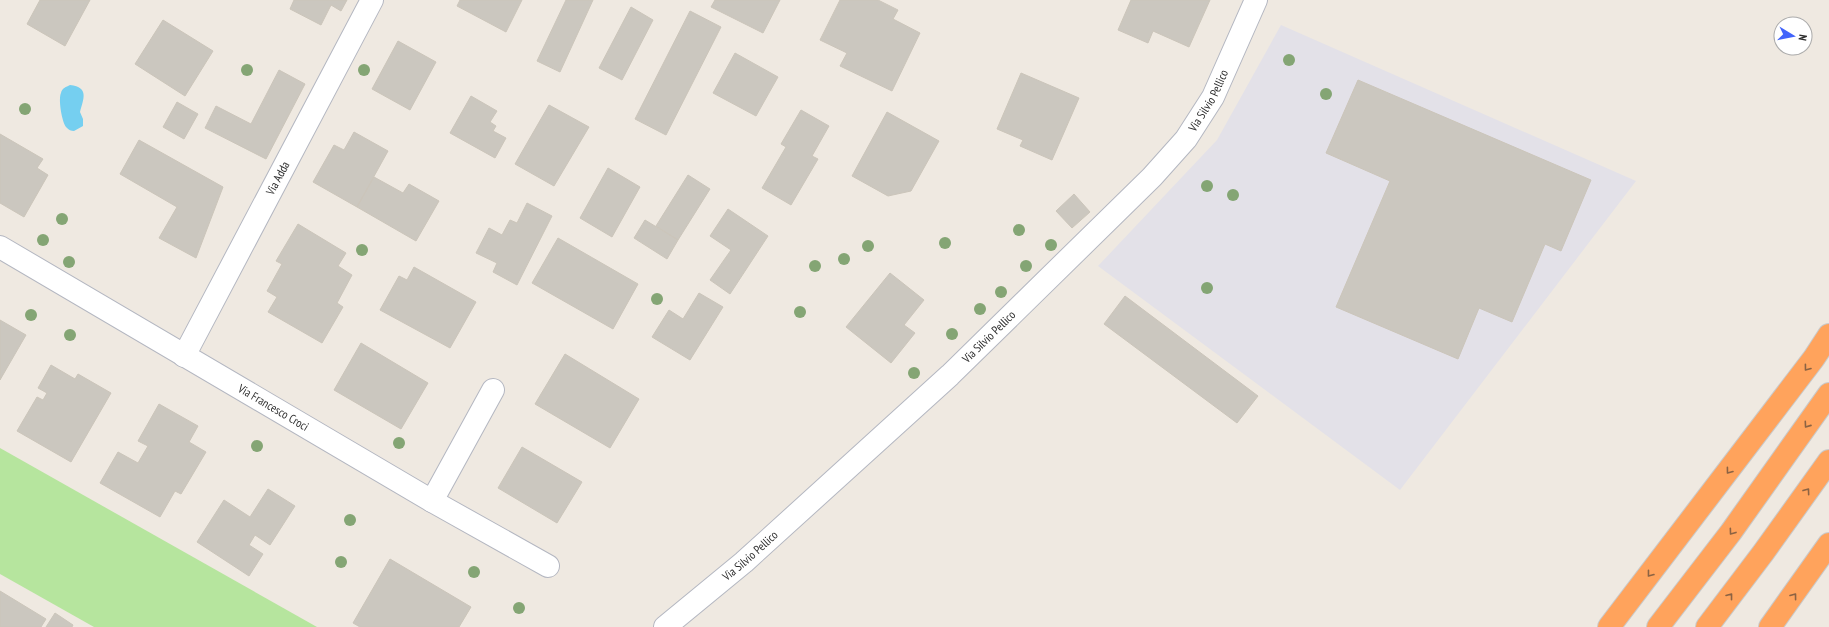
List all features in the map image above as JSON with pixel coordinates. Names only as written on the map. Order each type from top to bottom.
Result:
[{"type":"highway","points":[[1609,627],[1721,482],[1814,358],[1829,335]]},
{"type":"highway","points":[[1658,627],[1732,532],[1829,394]]},
{"type":"highway","points":[[1707,627],[1763,553],[1829,461]]},
{"type":"highway","points":[[1770,627],[1829,544]]},
{"type":"street","name":"Via Adda","points":[[184,356],[372,0]]},
{"type":"street","name":"Via Silvio Pellico","points":[[665,627],[744,562],[950,375],[1152,177],[1186,138],[1213,97],[1256,0]]},
{"type":"street","name":"Via Francesco Croci","points":[[0,247],[432,501],[548,566]]},
{"type":"street","points":[[432,501],[493,390]]},
{"type":"shaded area","points":[[1281,25],[1636,181],[1400,490],[1098,266],[1217,140]]},
{"type":"green space","points":[[0,448],[317,627],[94,627],[0,574]]},
{"type":"water","points":[[70,85],[80,88],[84,95],[80,112],[83,119],[83,126],[74,131],[69,130],[66,127],[60,105],[62,90]]},
{"type":"building","points":[[40,0],[90,0],[65,46],[27,24]]},
{"type":"building","points":[[294,0],[347,0],[341,11],[331,5],[321,25],[290,9]]},
{"type":"building","points":[[460,0],[522,0],[506,32],[457,6]]},
{"type":"building","points":[[566,0],[593,0],[560,72],[537,61]]},
{"type":"building","points":[[715,0],[780,0],[763,33],[711,7]]},
{"type":"building","points":[[840,0],[878,0],[898,10],[893,19],[920,33],[892,91],[840,66],[847,53],[820,40]]},
{"type":"building","points":[[1131,0],[1210,0],[1189,47],[1153,31],[1148,43],[1118,30]]},
{"type":"building","points":[[631,7],[653,20],[622,80],[599,68]]},
{"type":"building","points":[[690,11],[721,27],[666,135],[635,119]]},
{"type":"building","points":[[163,20],[213,51],[185,96],[135,64]]},
{"type":"building","points":[[398,41],[436,62],[410,110],[372,89]]},
{"type":"building","points":[[735,53],[778,77],[756,116],[713,93]]},
{"type":"building","points":[[279,70],[305,84],[266,159],[205,128],[216,106],[251,124]]},
{"type":"building","points":[[1021,73],[1079,98],[1052,160],[1020,146],[1023,140],[997,129]]},
{"type":"building","points":[[1358,80],[1591,180],[1561,251],[1545,244],[1512,322],[1479,308],[1458,359],[1336,307],[1390,181],[1326,153]]},
{"type":"building","points":[[471,96],[497,111],[490,122],[496,126],[493,131],[506,138],[495,158],[450,133]]},
{"type":"building","points":[[177,102],[198,114],[184,139],[163,127]]},
{"type":"building","points":[[549,105],[589,127],[554,186],[515,164]]},
{"type":"building","points":[[801,110],[829,126],[812,156],[818,159],[791,205],[762,188],[786,147],[781,144]]},
{"type":"building","points":[[887,112],[939,141],[911,191],[888,196],[852,176]]},
{"type":"building","points":[[354,132],[388,151],[357,207],[313,182],[334,145],[344,150]]},
{"type":"building","points":[[0,134],[43,159],[37,168],[48,175],[24,217],[0,203]]},
{"type":"building","points":[[139,140],[223,187],[196,258],[159,238],[177,207],[120,174]]},
{"type":"building","points":[[608,168],[640,187],[612,237],[580,218]]},
{"type":"building","points":[[688,175],[710,189],[678,240],[656,226]]},
{"type":"building","points":[[374,177],[403,193],[409,184],[439,201],[416,241],[357,207]]},
{"type":"building","points":[[1074,194],[1090,212],[1072,228],[1056,211]]},
{"type":"building","points":[[527,203],[552,216],[517,285],[493,272],[497,263],[476,253],[489,228],[502,235],[510,220],[517,223]]},
{"type":"building","points":[[728,209],[768,236],[730,294],[710,280],[731,250],[710,236]]},
{"type":"building","points":[[645,220],[678,240],[667,259],[634,238]]},
{"type":"building","points":[[298,224],[346,253],[338,266],[352,275],[337,303],[343,307],[322,343],[268,312],[277,297],[267,291],[282,264],[276,261]]},
{"type":"building","points":[[558,238],[638,284],[613,329],[532,283]]},
{"type":"building","points":[[414,267],[476,302],[450,348],[380,310],[399,276],[407,280]]},
{"type":"building","points":[[890,273],[924,300],[904,325],[915,333],[891,363],[846,327]]},
{"type":"building","points":[[699,293],[723,307],[690,360],[652,337],[669,310],[683,319]]},
{"type":"building","points":[[1125,296],[1258,396],[1237,423],[1104,324]]},
{"type":"building","points":[[0,320],[26,335],[0,380]]},
{"type":"building","points":[[361,343],[428,383],[401,429],[334,390]]},
{"type":"building","points":[[565,354],[639,399],[610,448],[535,404]]},
{"type":"building","points":[[51,365],[75,379],[78,374],[111,393],[71,462],[17,431],[37,397],[43,400],[47,393],[38,388]]},
{"type":"building","points":[[159,404],[198,426],[189,442],[206,452],[181,494],[175,491],[160,517],[100,483],[118,452],[138,463],[148,446],[138,441]]},
{"type":"building","points":[[522,447],[582,482],[557,523],[498,488]]},
{"type":"building","points":[[268,489],[295,506],[270,545],[255,535],[249,545],[263,554],[249,576],[197,542],[224,500],[250,517]]},
{"type":"building","points":[[390,559],[471,607],[459,627],[360,627],[353,623]]},
{"type":"building","points":[[0,591],[46,619],[41,627],[0,627]]},
{"type":"building","points":[[55,613],[73,625],[72,627],[46,627]]}]
